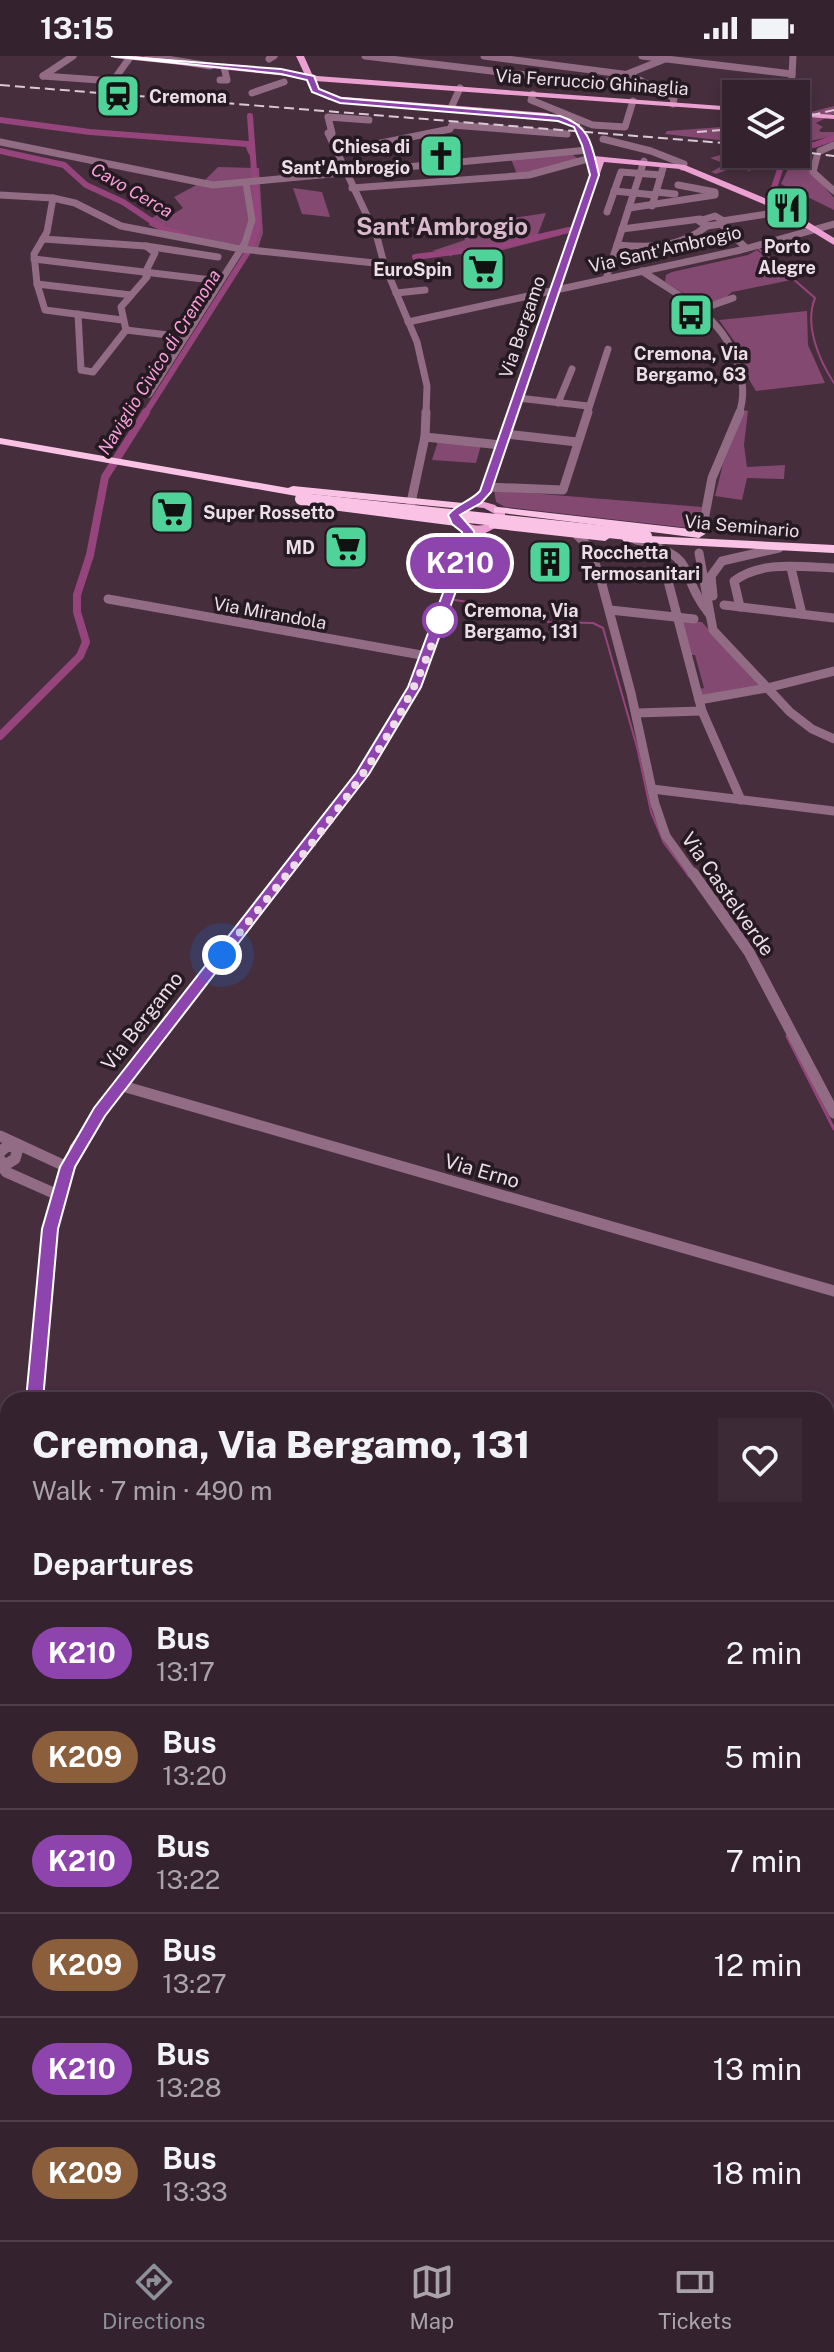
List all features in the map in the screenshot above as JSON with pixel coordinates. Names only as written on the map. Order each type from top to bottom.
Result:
[{"type":"highway","points":[[0,443],[81,461],[302,497]]},
{"type":"highway","points":[[0,443],[106,461],[292,502],[408,517],[463,529]]},
{"type":"highway","points":[[200,478],[468,505]]},
{"type":"highway","points":[[236,490],[302,497]]},
{"type":"highway","name":"Via Seminario","points":[[302,497],[779,548],[834,546]]},
{"type":"highway","points":[[493,508],[644,526],[719,541]]},
{"type":"highway","points":[[530,530],[524,525],[524,520],[534,514]]},
{"type":"highway","points":[[487,528],[577,535],[590,540],[719,541]]},
{"type":"highway","name":"Via Seminario","points":[[719,541],[834,546]]},
{"type":"main road","points":[[115,56],[314,76]]},
{"type":"main road","points":[[303,56],[321,94],[340,100],[547,115],[577,126]]},
{"type":"main road","points":[[281,74],[314,76]]},
{"type":"main road","name":"Via Ferruccio Ghinaglia","points":[[314,76],[722,108]]},
{"type":"main road","points":[[810,115],[834,117]]},
{"type":"main road","points":[[585,136],[594,159]]},
{"type":"main road","points":[[594,159],[626,160]]},
{"type":"main road","points":[[594,159],[664,164],[680,177],[726,184],[786,211],[834,242]]},
{"type":"main road","name":"Via Bergamo","points":[[35,1392],[47,1257],[59,1190],[67,1167],[90,1125],[119,1085],[362,774],[396,721],[427,656],[463,529],[454,515],[486,490],[556,290],[594,159]]},
{"type":"main road","points":[[463,529],[487,528],[501,517],[493,508],[486,490]]},
{"type":"main road","points":[[468,505],[493,508]]},
{"type":"street","points":[[73,56],[43,76],[110,82],[131,57],[146,56],[211,66]]},
{"type":"street","points":[[365,56],[602,84],[665,59]]},
{"type":"street","points":[[435,64],[441,56]]},
{"type":"street","points":[[484,56],[520,58],[630,75],[674,98],[673,104]]},
{"type":"street","points":[[481,69],[491,56]]},
{"type":"street","points":[[562,79],[579,56]]},
{"type":"street","points":[[642,56],[792,74]]},
{"type":"street","points":[[792,80],[793,56]]},
{"type":"street","points":[[520,58],[528,74],[522,93]]},
{"type":"street","points":[[220,80],[227,80],[224,67]]},
{"type":"street","points":[[252,93],[281,74]]},
{"type":"street","points":[[451,108],[460,88]]},
{"type":"street","points":[[533,94],[531,100],[592,124],[625,127],[633,101]]},
{"type":"street","points":[[369,120],[328,117],[332,133],[328,133],[377,237],[384,264],[417,342],[427,386],[425,437],[408,517]]},
{"type":"street","points":[[337,152],[450,129],[452,125],[567,134]]},
{"type":"street","points":[[603,139],[651,151],[684,164],[673,203]]},
{"type":"street","points":[[0,142],[203,184],[261,182],[571,151],[594,159]]},
{"type":"street","points":[[834,145],[819,154],[813,172],[834,191]]},
{"type":"street","points":[[352,188],[529,175],[594,159]]},
{"type":"street","points":[[607,212],[626,160]]},
{"type":"street","points":[[606,279],[644,161]]},
{"type":"street","points":[[443,164],[451,181]]},
{"type":"street","points":[[652,206],[664,164]]},
{"type":"street","points":[[622,172],[680,177],[696,193]]},
{"type":"street","points":[[149,394],[242,247],[252,220],[246,183]]},
{"type":"street","points":[[611,202],[628,208],[673,203],[696,193],[715,195],[726,184]]},
{"type":"street","points":[[614,191],[675,194]]},
{"type":"street","points":[[0,195],[53,198],[75,203],[121,226],[254,251],[384,264]]},
{"type":"street","points":[[53,198],[47,232],[34,254],[37,284],[45,310],[122,320]]},
{"type":"street","points":[[650,255],[693,238],[707,226],[786,211]]},
{"type":"street","points":[[622,229],[713,216],[746,248]]},
{"type":"street","points":[[700,219],[707,226]]},
{"type":"street","name":"Via Sant'Ambrogio","points":[[408,322],[746,248],[758,242],[834,224]]},
{"type":"street","points":[[126,330],[121,307],[147,277],[145,273],[155,253],[144,243],[154,233]]},
{"type":"street","points":[[43,239],[146,246],[218,257]]},
{"type":"street","points":[[617,245],[650,255],[662,267]]},
{"type":"street","points":[[34,259],[220,281]]},
{"type":"street","points":[[642,271],[712,319],[731,343],[744,386],[743,398],[716,466],[702,531]]},
{"type":"street","points":[[37,284],[131,295]]},
{"type":"street","points":[[396,293],[425,290]]},
{"type":"street","points":[[699,310],[733,298]]},
{"type":"street","points":[[78,314],[81,370],[93,372],[126,330]]},
{"type":"street","points":[[126,330],[185,337]]},
{"type":"street","points":[[486,490],[560,492],[608,349]]},
{"type":"street","points":[[558,403],[572,369]]},
{"type":"street","points":[[518,398],[588,406]]},
{"type":"street","points":[[505,434],[577,442]]},
{"type":"street","points":[[425,437],[501,445]]},
{"type":"street","points":[[631,539],[658,546],[684,560],[691,570],[701,606],[713,619]]},
{"type":"street","name":"Via Castelverde","points":[[590,540],[666,836],[749,952],[834,1113]]},
{"type":"street","points":[[779,548],[738,555],[715,567],[711,576],[713,630],[798,719],[834,736]]},
{"type":"street","points":[[699,553],[713,619]]},
{"type":"street","points":[[791,568],[802,614]]},
{"type":"street","points":[[740,607],[736,578],[758,569],[834,568]]},
{"type":"street","points":[[668,581],[702,711],[741,800]]},
{"type":"street","name":"Via Mirandola","points":[[108,599],[427,656]]},
{"type":"street","points":[[724,605],[834,618]]},
{"type":"street","points":[[610,610],[694,619]]},
{"type":"street","points":[[699,700],[770,688],[834,671]]},
{"type":"street","points":[[636,713],[702,711]]},
{"type":"street","points":[[652,789],[834,811]]},
{"type":"street","name":"Via Erno","points":[[119,1085],[834,1291]]},
{"type":"street","points":[[0,1136],[67,1167]]},
{"type":"street","points":[[0,1152],[19,1145]]},
{"type":"street","points":[[19,1145],[15,1159],[2,1169],[22,1182],[59,1190]]},
{"type":"shaded area","points":[[834,106],[834,114],[816,123],[823,127],[819,130],[821,132],[834,132],[834,136],[810,141],[810,112]]},
{"type":"shaded area","points":[[722,127],[722,140],[665,134],[667,131]]},
{"type":"shaded area","points":[[572,154],[578,159],[569,164],[517,174],[511,159]]},
{"type":"shaded area","points":[[722,154],[722,163],[710,158]]},
{"type":"shaded area","points":[[722,166],[732,168],[716,174],[711,172]]},
{"type":"shaded area","points":[[218,167],[259,168],[263,233],[258,248],[163,232],[149,225],[150,219],[162,212],[172,215],[183,208],[174,197],[204,181]]},
{"type":"shaded area","points":[[783,168],[810,170],[834,198],[834,210],[781,184],[788,169]]},
{"type":"shaded area","points":[[293,188],[322,192],[330,217],[302,214]]},
{"type":"shaded area","points":[[546,213],[538,234],[561,235],[503,250],[452,253],[451,257],[446,252],[432,251],[465,240],[461,233],[427,232],[425,228],[463,222],[467,231],[481,229],[487,222]]},
{"type":"shaded area","points":[[757,250],[791,280],[732,292],[724,299],[701,304],[665,282],[666,275],[672,272],[748,255]]},
{"type":"shaded area","points":[[807,311],[808,345],[825,383],[756,391],[747,376],[737,345],[719,320]]},
{"type":"shaded area","points":[[745,410],[748,411],[744,445],[747,467],[785,465],[784,479],[747,478],[742,500],[715,496],[723,464]]},
{"type":"shaded area","points":[[438,441],[481,445],[476,463],[432,460]]},
{"type":"shaded area","points":[[494,490],[702,507],[697,529],[505,507],[496,502]]},
{"type":"shaded area","points":[[680,620],[702,622],[760,687],[702,697],[700,689],[704,688],[695,655],[690,655]]},
{"type":"waterway","name":"Naviglio Civico di Cremona","points":[[145,414],[251,247],[258,225],[250,116]]},
{"type":"waterway","points":[[0,120],[90,132],[248,144],[251,152]]},
{"type":"waterway","points":[[810,145],[834,138]]},
{"type":"waterway","name":"Cavo Cerca","points":[[0,151],[64,165],[86,185],[123,202],[162,228],[186,236]]},
{"type":"waterway","points":[[773,191],[780,168]]},
{"type":"waterway","points":[[415,257],[500,246],[569,230]]},
{"type":"waterway","points":[[759,249],[815,298],[812,331],[818,353],[834,383]]},
{"type":"waterway","name":"Naviglio Civico di Cremona","points":[[0,736],[80,656],[86,642],[77,612],[77,595],[90,555],[105,477],[146,412]]},
{"type":"waterway","points":[[455,600],[518,610],[549,622],[593,623],[603,628],[637,747],[651,812],[664,843],[688,875]]},
{"type":"waterway","points":[[787,1036],[834,1129]]},
{"type":"tunnel","points":[[577,126],[587,136]]},
{"type":"railway","points":[[0,85],[722,143]]},
{"type":"railway","points":[[810,116],[834,110]]},
{"type":"railway","points":[[697,132],[722,130]]},
{"type":"railway","points":[[810,153],[834,156]]},
{"type":"bus line","name":"K210","points":[[35,1392],[50,1229],[67,1167],[90,1125],[129,1072],[362,774],[414,687],[469,539],[465,527],[456,522],[455,512],[473,504],[485,492],[595,175],[592,158],[577,126],[560,118],[350,102],[321,94],[315,90],[311,78],[273,70],[115,56]]},
{"type":"place","name":"Cremona","points":[[118,96]]},
{"type":"place","name":"Chiesa di Sant'Ambrogio","points":[[441,156]]},
{"type":"place","name":"Porto Alegre","points":[[787,208]]},
{"type":"place","name":"EuroSpin","points":[[483,269]]},
{"type":"place","name":"Cremona, Via Bergamo, 63","points":[[691,315]]},
{"type":"place","name":"Super Rossetto","points":[[172,512]]},
{"type":"place","name":"MD","points":[[346,547]]},
{"type":"place","name":"Rocchetta Termosanitari","points":[[550,562]]},
{"type":"place","name":"Cremona, Via Bergamo, 131","points":[[440,620]]},
{"type":"district","name":"Sant'Ambrogio","points":[[442,226]]},
{"type":"route","points":[[222,955],[385,740],[414,687],[440,620]]}]
